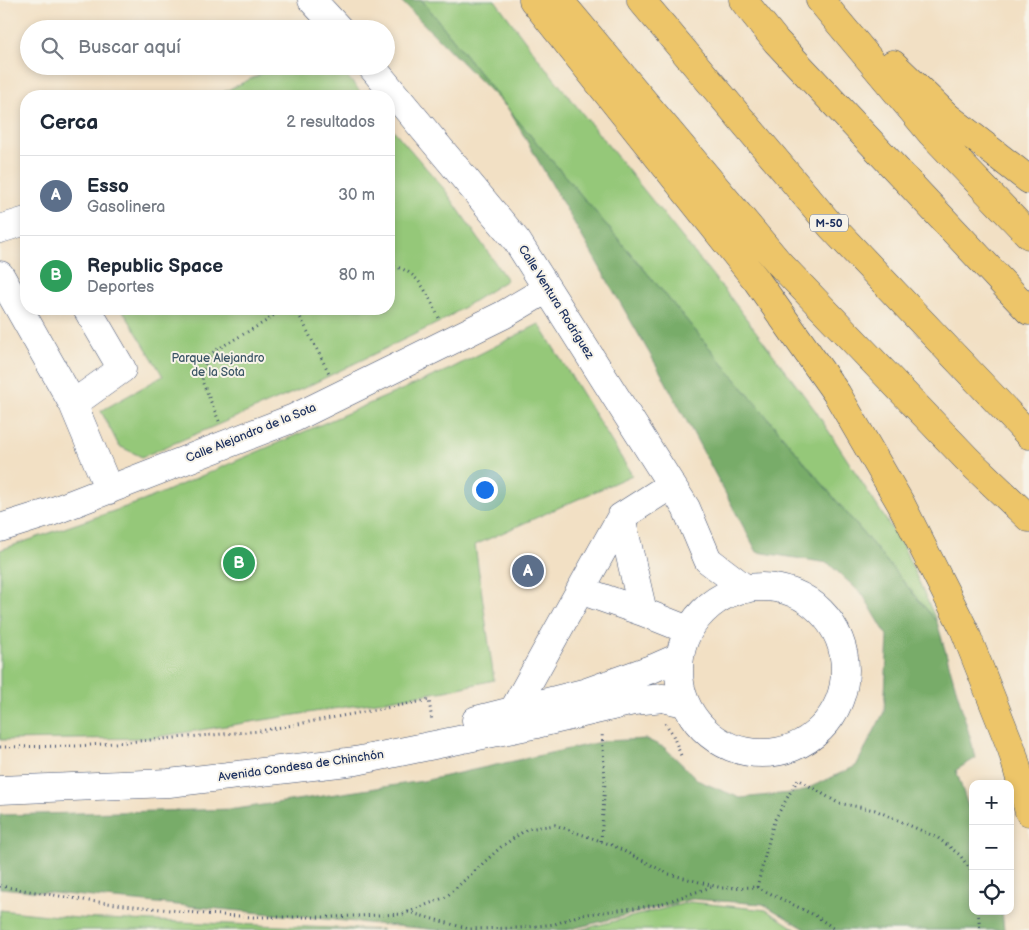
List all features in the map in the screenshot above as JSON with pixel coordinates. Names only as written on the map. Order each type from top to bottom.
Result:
[{"type":"highway","points":[[533,0],[757,282],[837,394],[902,504],[964,629],[1012,750],[1029,812]]},
{"type":"highway","points":[[559,0],[779,264],[969,461],[1029,518]]},
{"type":"highway","name":"M-50","points":[[640,0],[831,226],[1029,435]]},
{"type":"highway","points":[[743,0],[776,41],[1029,311]]},
{"type":"highway","points":[[820,0],[931,133],[1029,235]]},
{"type":"highway","points":[[826,0],[948,117],[1029,180]]},
{"type":"street","points":[[312,0],[331,20]]},
{"type":"street","name":"Calle Ventura Rodríguez","points":[[379,75],[391,90]]},
{"type":"street","name":"Calle Ventura Rodríguez","points":[[395,95],[517,241],[686,508],[708,560],[746,589]]},
{"type":"street","points":[[0,229],[20,224]]},
{"type":"street","points":[[0,275],[20,310]]},
{"type":"street","name":"Calle Alejandro de la Sota","points":[[0,528],[51,512],[294,418],[503,315],[547,289]]},
{"type":"street","points":[[23,315],[73,404],[109,490]]},
{"type":"street","points":[[73,404],[122,369],[90,315]]},
{"type":"street","points":[[514,709],[621,517],[671,485]]},
{"type":"street","points":[[621,517],[643,612]]},
{"type":"street","points":[[694,622],[706,607],[730,592],[758,586],[787,590],[812,603],[831,624],[843,650],[845,678],[837,705],[821,729],[798,745],[770,753],[742,751],[716,739],[698,723],[685,703],[679,680],[679,657],[694,622],[708,560]]},
{"type":"street","points":[[580,590],[643,612],[694,622]]},
{"type":"street","name":"Avenida Condesa de Chinchón","points":[[0,774],[149,769],[331,749],[457,725],[587,692],[679,657]]},
{"type":"street","name":"Avenida Condesa de Chinchón","points":[[0,790],[169,783],[356,761],[537,724],[634,701],[663,698],[685,703]]},
{"type":"path","points":[[395,267],[414,274],[442,325]]},
{"type":"path","points":[[222,429],[202,381],[208,357],[216,350],[273,315]]},
{"type":"path","points":[[299,315],[333,381]]},
{"type":"path","points":[[0,747],[78,746],[260,731],[429,700],[433,729]]},
{"type":"path","points":[[662,718],[672,733],[682,758]]},
{"type":"path","points":[[601,841],[606,782],[602,727]]},
{"type":"path","points":[[757,887],[774,821],[798,779],[838,803],[875,810],[938,838],[960,855],[970,870]]},
{"type":"path","points":[[0,886],[89,901],[206,914],[253,917],[331,917],[403,914],[446,898],[501,847],[527,829],[555,825],[612,845],[669,874],[722,888],[757,887],[816,916],[836,930]]},
{"type":"path","points":[[408,912],[469,929],[520,928],[555,924],[580,915],[656,905],[715,886]]},
{"type":"path","points":[[978,915],[980,930]]},
{"type":"green space","points":[[400,0],[422,0],[509,110]]},
{"type":"green space","points":[[422,0],[495,0],[541,62],[730,297],[815,410],[903,546],[937,622],[664,293],[509,110]]},
{"type":"green space","points":[[259,75],[346,75],[359,90],[228,90]]},
{"type":"green space","points":[[509,110],[664,293],[937,622],[976,758],[956,770],[969,809],[969,915],[1002,915],[1004,930],[807,930],[763,904],[692,899],[567,930],[439,930],[0,888],[0,815],[236,809],[423,781],[605,741],[646,739],[665,748],[699,781],[740,798],[800,792],[856,766],[884,712],[888,637],[863,595],[828,563],[757,552],[662,375]]},
{"type":"green space","name":"Parque Alejandro de la Sota","points":[[395,132],[445,190],[507,280],[442,321],[304,388],[142,457],[119,446],[101,411],[163,376],[126,315],[395,315]]},
{"type":"green space","points":[[539,324],[632,475],[475,545],[494,680],[446,691],[150,738],[0,740],[0,550],[143,501],[450,369]]},
{"type":"green space","points":[[690,902],[766,910],[797,930],[579,930]]},
{"type":"green space","points":[[0,910],[77,918],[383,930],[0,930]]},
{"type":"place","name":"Republic Space","points":[[239,563]]},
{"type":"place","name":"Esso","points":[[528,571]]}]
